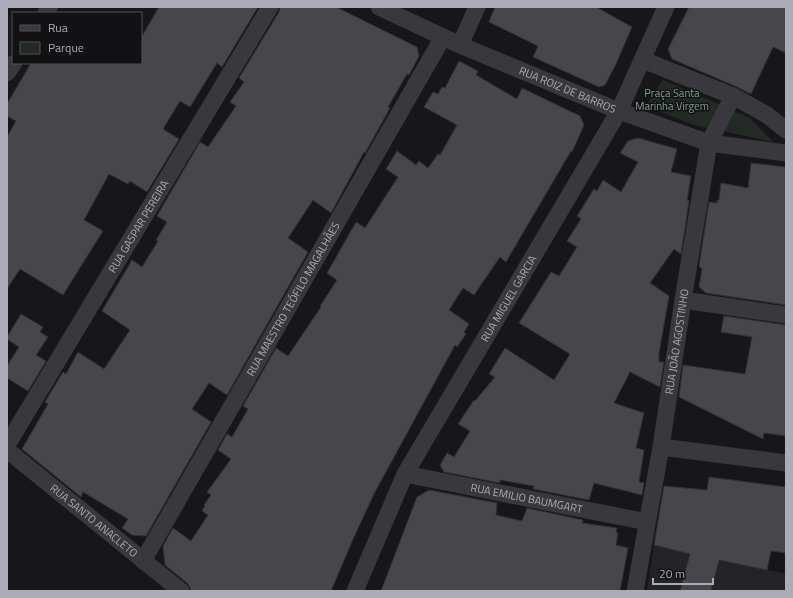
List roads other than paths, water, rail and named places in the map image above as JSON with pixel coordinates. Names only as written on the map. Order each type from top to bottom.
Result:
[{"type":"street","name":"RUA GASPAR PEREIRA","points":[[7,445],[270,7]]},
{"type":"street","name":"RUA ROIZ DE BARROS","points":[[379,7],[460,45],[619,111],[709,143],[786,153]]},
{"type":"street","points":[[460,45],[477,7]]},
{"type":"street","name":"RUA MIGUEL GARCIA","points":[[355,591],[405,474],[619,111],[666,7]]},
{"type":"street","name":"RUA MAESTRO TEÓFILO MAGALHÃES","points":[[143,561],[443,37]]},
{"type":"street","points":[[643,60],[733,96],[767,115],[786,130]]},
{"type":"street","points":[[7,74],[13,64]]},
{"type":"street","name":"RUA JOÃO AGOSTINHO","points":[[635,591],[661,447],[709,143],[733,96]]},
{"type":"street","points":[[683,300],[786,315]]},
{"type":"street","points":[[661,447],[786,463]]},
{"type":"street","name":"RUA SANTO ANACLETO","points":[[7,450],[181,591]]},
{"type":"street","name":"RUA EMILIO BAUMGART","points":[[405,474],[647,522]]},
{"type":"park label","name":"Praça Santa Marinha Virgem","points":[[672,99]]}]
